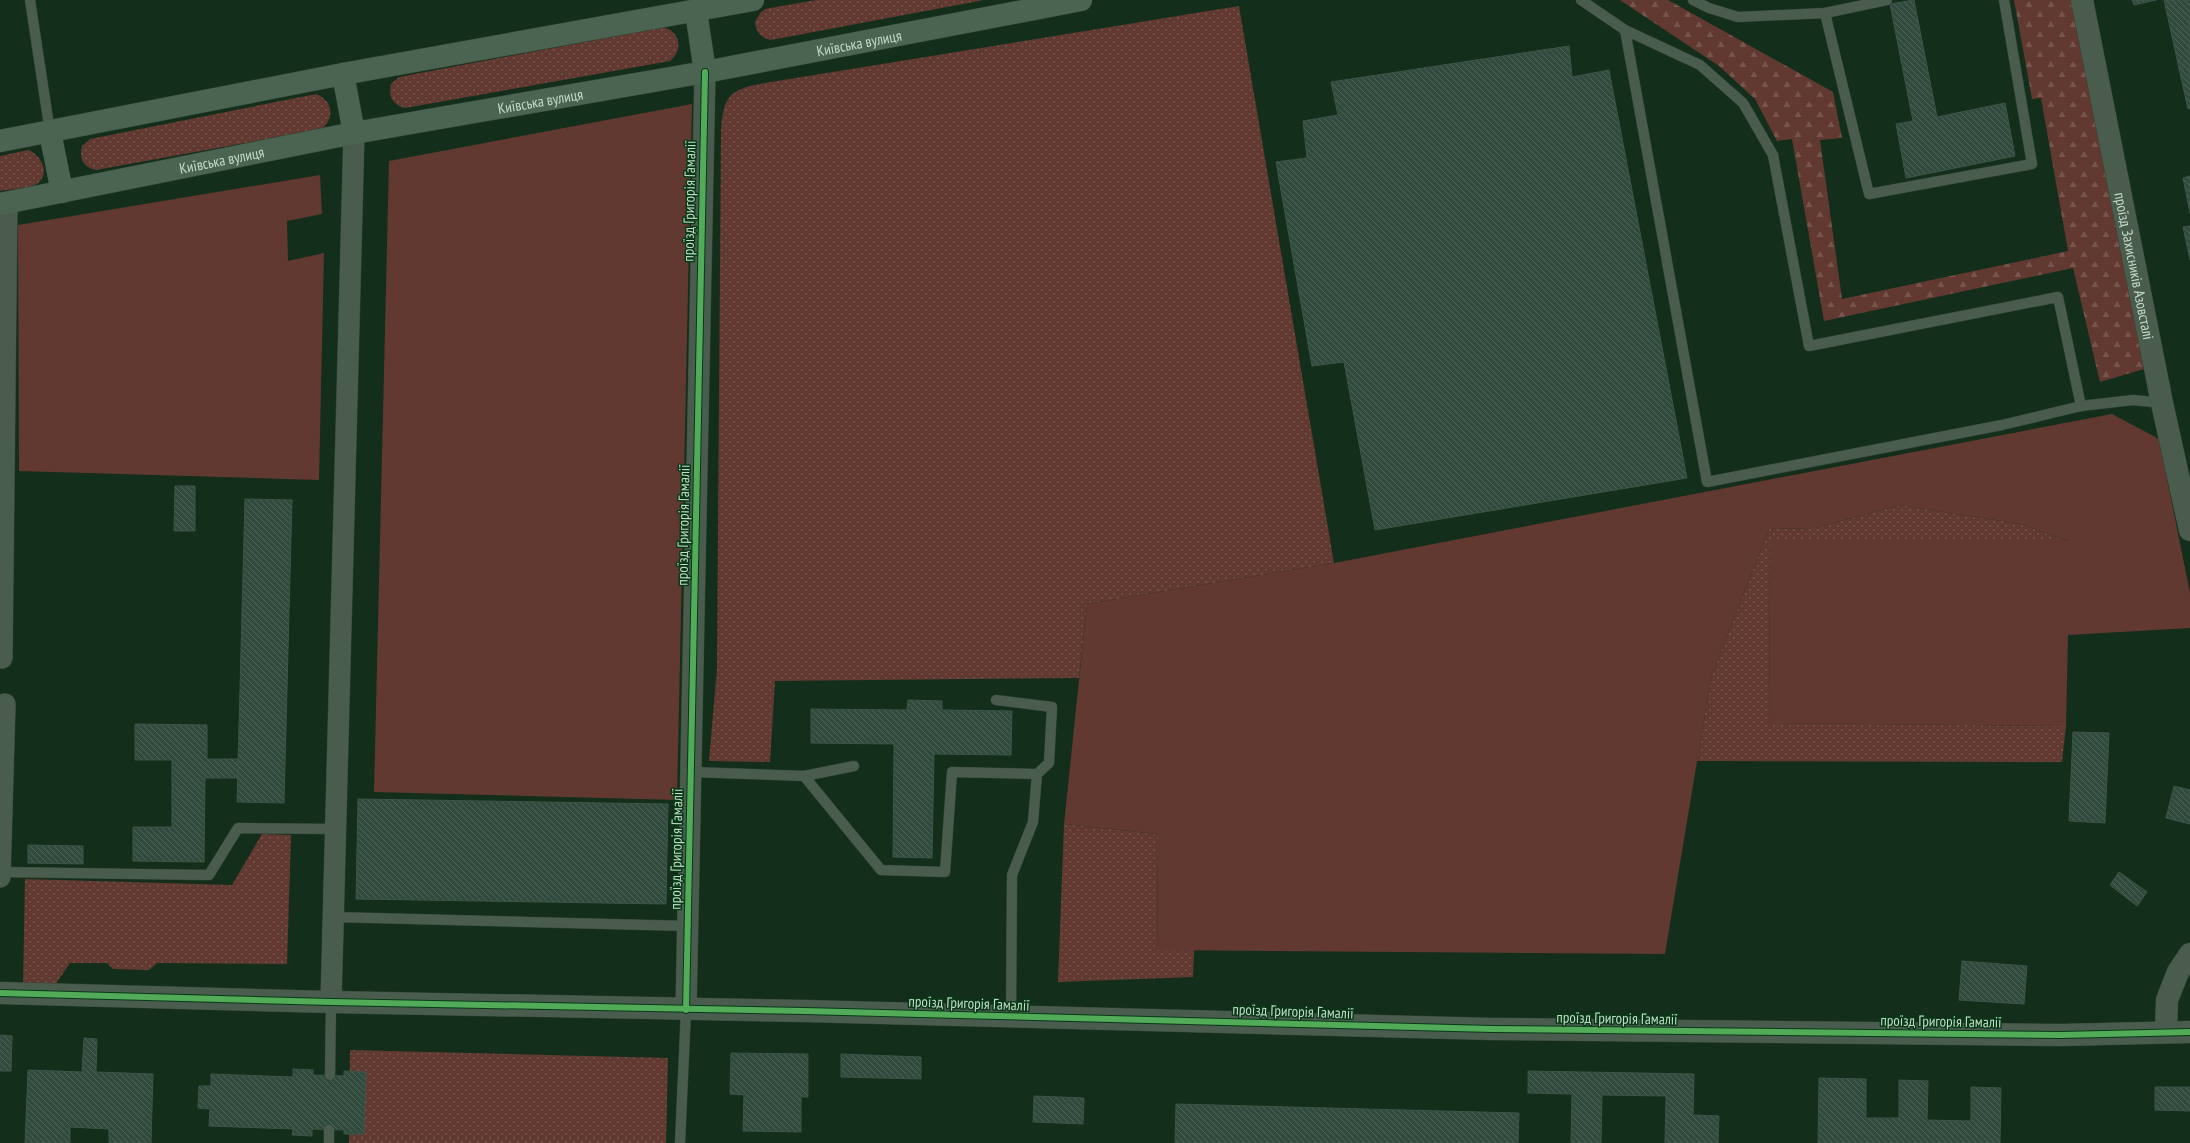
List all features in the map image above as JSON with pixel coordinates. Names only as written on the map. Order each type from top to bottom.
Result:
[{"type":"main road","points":[[0,141],[343,74],[696,11],[722,3],[753,0]]},
{"type":"main road","name":"Київська вулиця","points":[[4,203],[354,133],[705,72],[1081,0]]},
{"type":"main road","points":[[696,11],[705,72]]},
{"type":"main road","points":[[343,74],[354,133]]},
{"type":"main road","points":[[50,132],[62,192]]},
{"type":"street","name":"проїзд Захисників Азовсталі","points":[[2082,0],[2162,403],[2184,468],[2190,530]]},
{"type":"street","name":"проїзд Григорія Гамалії","points":[[705,72],[686,1010],[1492,1029],[2061,1035],[2190,1032]]},
{"type":"street","points":[[331,1002],[354,133]]},
{"type":"street","points":[[2,658],[1,597],[4,203]]},
{"type":"street","points":[[0,877],[2,704]]},
{"type":"street","points":[[2166,1032],[2167,1000],[2178,972],[2190,954]]},
{"type":"street","points":[[0,993],[686,1010]]},
{"type":"lane","points":[[30,0],[50,132]]},
{"type":"lane","points":[[1581,0],[1625,30],[1700,65],[1743,103],[1773,155],[1809,346],[2058,297],[2081,406]]},
{"type":"lane","points":[[1693,0],[1709,8],[1738,17],[1825,13],[1886,0]]},
{"type":"lane","points":[[1825,13],[1869,194],[2032,164],[2004,0]]},
{"type":"lane","points":[[1625,30],[1707,482],[2002,425],[2081,406],[2133,400],[2162,403]]},
{"type":"lane","points":[[996,700],[1052,707],[1049,762],[1037,774],[1034,822],[1012,875],[1010,1017]]},
{"type":"lane","points":[[690,772],[804,776],[854,766]]},
{"type":"lane","points":[[804,776],[881,870],[945,872],[952,772],[1037,774]]},
{"type":"lane","points":[[0,872],[209,875],[238,828],[335,829]]},
{"type":"lane","points":[[333,917],[688,926]]},
{"type":"lane","points":[[330,1075],[331,1002]]},
{"type":"lane","points":[[680,1143],[686,1010]]},
{"type":"lane","points":[[328,1143],[329,1130]]},
{"type":"green space","points":[[816,0],[984,0],[771,40],[764,38],[758,32],[755,22],[761,12],[765,9]]},
{"type":"green space","points":[[1620,0],[1668,0],[1833,92],[1842,138],[1820,140],[1842,299],[2068,251],[2041,98],[2032,99],[2014,0],[2073,0],[2144,369],[2100,382],[2073,268],[1824,321],[1792,139],[1777,141],[1755,99],[1719,66]]},
{"type":"green space","points":[[1239,6],[1334,563],[1087,604],[1079,678],[775,681],[770,762],[709,761],[717,668],[721,132],[724,110],[731,96],[736,91],[753,85]]},
{"type":"green space","points":[[664,27],[674,33],[678,42],[677,52],[670,61],[405,108],[397,105],[392,100],[390,93],[391,84],[399,77]]},
{"type":"green space","points":[[316,94],[326,101],[330,110],[329,119],[322,129],[96,170],[85,165],[82,159],[82,146],[90,139]]},
{"type":"green space","points":[[692,104],[677,800],[374,792],[389,161]]},
{"type":"green space","points":[[28,150],[37,156],[43,166],[43,176],[40,181],[35,185],[23,188],[0,191],[0,156]]},
{"type":"green space","points":[[320,175],[322,214],[287,221],[288,261],[324,253],[319,480],[19,471],[18,225]]},
{"type":"green space","points":[[2112,414],[2159,439],[2190,593],[2190,628],[2068,635],[2066,726],[1769,723],[1770,541],[2068,541],[2021,524],[1900,505],[1815,528],[1769,529],[1711,677],[1665,954],[1157,950],[1158,834],[1064,824],[1087,604],[1334,563]]},
{"type":"green space","points":[[1900,505],[2021,524],[2070,542],[1770,541],[1769,723],[2066,726],[2062,762],[1697,761],[1711,677],[1769,529],[1815,528]]},
{"type":"green space","points":[[1064,824],[1158,834],[1157,950],[1194,950],[1193,977],[1058,982]]},
{"type":"green space","points":[[262,834],[291,835],[287,964],[157,963],[149,970],[113,969],[107,963],[70,963],[55,985],[23,984],[25,879],[232,885]]},
{"type":"green space","points":[[350,1050],[668,1058],[666,1143],[349,1143]]},
{"type":"building","points":[[1914,0],[1937,117],[2005,103],[2015,156],[1906,178],[1896,124],[1913,121],[1890,4]]},
{"type":"building","points":[[2132,0],[2156,0],[2134,5]]},
{"type":"building","points":[[2164,0],[2190,0],[2190,108],[2188,109]]},
{"type":"building","points":[[1569,46],[1572,77],[1609,70],[1687,478],[1375,530],[1344,362],[1312,366],[1276,162],[1307,158],[1303,121],[1338,115],[1331,82]]},
{"type":"building","points":[[2190,176],[2190,213],[2183,178]]},
{"type":"building","points":[[2190,226],[2190,260],[2183,227]]},
{"type":"building","points":[[175,486],[195,486],[195,531],[174,531]]},
{"type":"building","points":[[245,499],[292,500],[284,803],[237,802]]},
{"type":"building","points":[[908,700],[942,701],[942,710],[1012,711],[1011,755],[934,754],[932,858],[893,857],[894,744],[811,743],[811,709],[907,710]]},
{"type":"building","points":[[135,724],[207,725],[207,759],[238,759],[238,778],[205,778],[204,862],[133,861],[133,827],[172,827],[172,760],[135,760]]},
{"type":"building","points":[[2073,732],[2109,733],[2105,823],[2069,821]]},
{"type":"building","points":[[2174,786],[2190,790],[2190,824],[2166,818]]},
{"type":"building","points":[[358,799],[668,804],[666,904],[356,899]]},
{"type":"building","points":[[28,845],[83,846],[83,864],[28,863]]},
{"type":"building","points":[[2119,872],[2147,892],[2137,906],[2110,885]]},
{"type":"building","points":[[1962,961],[2027,966],[2024,1004],[1959,1000]]},
{"type":"building","points":[[0,1035],[12,1036],[11,1071],[0,1071]]},
{"type":"building","points":[[84,1038],[97,1039],[96,1072],[153,1074],[151,1143],[109,1143],[109,1129],[70,1127],[70,1143],[25,1143],[28,1070],[82,1072]]},
{"type":"building","points":[[731,1053],[808,1054],[808,1097],[801,1097],[801,1132],[743,1131],[744,1095],[730,1094]]},
{"type":"building","points":[[841,1054],[921,1057],[921,1079],[841,1077]]},
{"type":"building","points":[[293,1069],[313,1070],[313,1075],[344,1076],[344,1071],[366,1072],[364,1134],[344,1134],[344,1130],[312,1129],[312,1136],[292,1135],[293,1129],[209,1126],[210,1109],[198,1108],[199,1086],[211,1086],[211,1074],[293,1077]]},
{"type":"building","points":[[1528,1071],[1694,1074],[1693,1115],[1719,1116],[1718,1143],[1665,1143],[1666,1096],[1602,1095],[1601,1143],[1571,1143],[1572,1094],[1528,1093]]},
{"type":"building","points":[[1819,1078],[1866,1079],[1866,1118],[1899,1118],[1899,1080],[1928,1081],[1927,1120],[1971,1121],[1971,1087],[2001,1088],[2000,1143],[1818,1143]]},
{"type":"building","points":[[2155,1087],[2190,1087],[2190,1111],[2155,1110]]},
{"type":"building","points":[[1034,1096],[1084,1098],[1083,1124],[1033,1122]]},
{"type":"building","points":[[1176,1104],[1519,1113],[1518,1143],[1175,1143]]},
{"type":"cycle path","points":[[686,1010],[705,72]]},
{"type":"cycle path","points":[[0,993],[331,1002],[805,1011],[1492,1029],[2061,1035],[2190,1032]]}]
